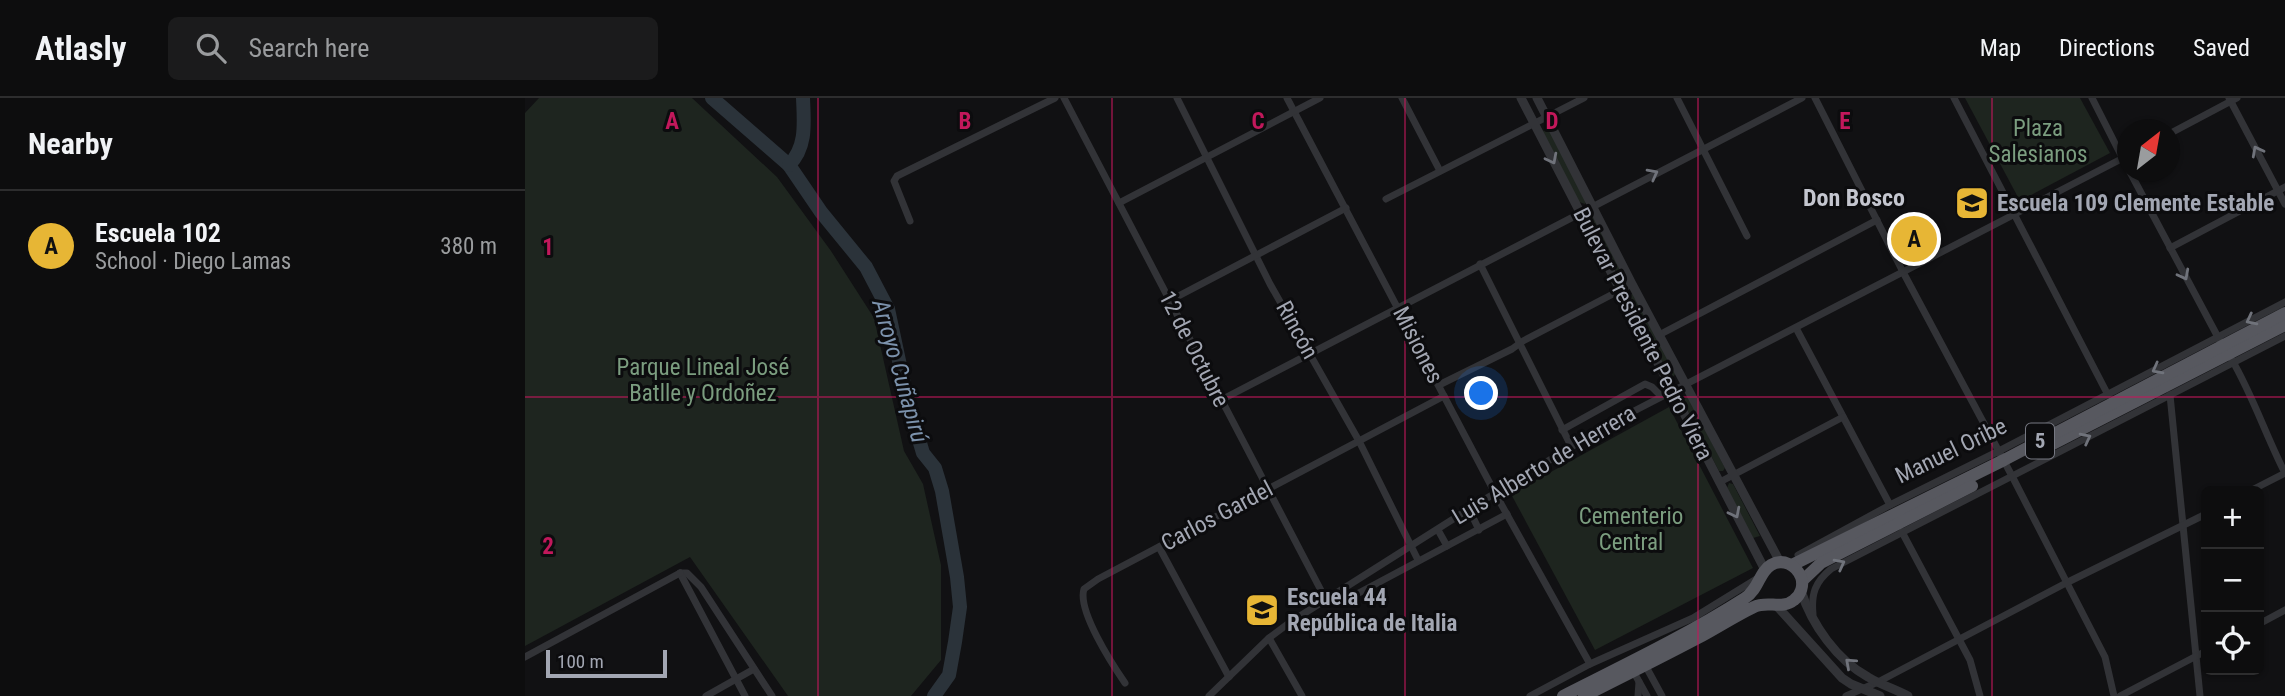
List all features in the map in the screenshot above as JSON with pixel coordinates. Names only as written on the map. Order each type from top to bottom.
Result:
[{"type":"highway","name":"Manuel Oribe","points":[[1584,696],[1757,605],[1786,604],[1795,599],[1821,563],[2268,327],[2285,313]]},
{"type":"highway","name":"Manuel Oribe","points":[[2268,327],[2285,325]]},
{"type":"highway","name":"Manuel Oribe","points":[[1563,696],[1637,668],[1751,594],[1771,565],[1786,563],[2006,464]]},
{"type":"highway","points":[[1786,563],[1799,573],[1802,586]]},
{"type":"highway","points":[[1762,576],[1762,592],[1773,603]]},
{"type":"street","points":[[910,221],[894,181],[897,176],[1055,98]]},
{"type":"street","name":"12 de Octubre","points":[[1064,98],[1326,600]]},
{"type":"street","name":"Rincón","points":[[1177,98],[1256,255],[1359,441],[1418,560]]},
{"type":"street","name":"Misiones","points":[[1287,98],[1495,493],[1590,664]]},
{"type":"street","points":[[1119,203],[1320,98]]},
{"type":"street","points":[[1402,98],[1440,171]]},
{"type":"street","name":"Bulevar Presidente Pedro Viera","points":[[1521,98],[1720,482],[1752,547],[1762,576]]},
{"type":"street","name":"Bulevar Presidente Pedro Viera","points":[[1537,98],[1768,541],[1786,563]]},
{"type":"street","points":[[1385,199],[1584,98]]},
{"type":"street","points":[[1677,98],[1747,236]]},
{"type":"street","points":[[1220,400],[1802,98]]},
{"type":"street","points":[[1815,98],[2105,657],[2115,696]]},
{"type":"street","points":[[1954,98],[2108,395]]},
{"type":"street","points":[[2092,98],[2117,143]]},
{"type":"street","points":[[2180,128],[2232,99],[2281,189],[2285,204]]},
{"type":"street","name":"Luis Alberto de Herrera","points":[[1209,696],[1269,638],[1571,446],[1672,390],[2117,161]]},
{"type":"street","points":[[2136,182],[2259,412],[2269,442],[2285,473],[2260,486]]},
{"type":"street","points":[[2170,248],[2281,189]]},
{"type":"street","points":[[1169,301],[1346,208]]},
{"type":"street","points":[[1659,335],[1877,220]]},
{"type":"street","points":[[1480,264],[1571,446]]},
{"type":"street","points":[[1439,385],[1632,284]]},
{"type":"street","name":"Manuel Oribe","points":[[1786,563],[1890,505],[2006,464],[2108,395],[2225,349],[2285,302]]},
{"type":"street","points":[[1796,328],[1890,505]]},
{"type":"street","points":[[1813,620],[1812,599],[1815,586],[1831,569],[1902,533],[2006,464],[2170,396],[2225,349],[2285,336]]},
{"type":"street","points":[[1562,430],[1645,384],[1661,396]]},
{"type":"street","name":"Carlos Gardel","points":[[1125,683],[1102,648],[1085,608],[1082,593],[1084,589],[1098,579],[1444,396]]},
{"type":"street","points":[[2170,396],[2200,696]]},
{"type":"street","points":[[1720,482],[1843,417]]},
{"type":"street","points":[[1469,509],[1479,530]]},
{"type":"street","points":[[1326,600],[1340,603],[1507,514]]},
{"type":"street","points":[[1846,696],[2201,516]]},
{"type":"street","points":[[1438,530],[1447,546]]},
{"type":"street","points":[[1902,533],[1970,660],[1980,696]]},
{"type":"street","points":[[1752,547],[1758,538],[1768,541]]},
{"type":"street","points":[[1159,547],[1229,677]]},
{"type":"street","points":[[525,657],[680,573],[687,573],[701,587],[772,696]]},
{"type":"street","points":[[680,573],[745,696]]},
{"type":"street","name":"Manuel Oribe","points":[[1530,696],[1590,664],[1693,618],[1762,576]]},
{"type":"street","points":[[1802,586],[1813,620],[1841,655],[1860,672],[1891,692],[1908,696]]},
{"type":"street","points":[[1773,603],[1842,678],[1880,696]]},
{"type":"street","points":[[2264,621],[2285,610]]},
{"type":"street","points":[[1269,638],[1302,696]]},
{"type":"street","points":[[2120,696],[2201,654]]},
{"type":"street","points":[[1637,668],[1638,696]]},
{"type":"street","points":[[1637,668],[1647,696]]},
{"type":"street","points":[[1637,668],[1662,696]]},
{"type":"street","points":[[706,696],[754,670]]},
{"type":"green space","name":"Parque Lineal José Batlle y Ordoñez","points":[[539,98],[692,98],[777,177],[831,251],[874,318],[904,451],[923,484],[941,565],[941,660],[911,696],[788,696],[690,557],[525,646],[525,113]]},
{"type":"green space","name":"Plaza Salesianos","points":[[1965,98],[2080,98],[2110,153],[2020,201]]},
{"type":"green space","points":[[1545,128],[1549,129],[1585,204],[1579,202],[1543,132]]},
{"type":"green space","points":[[1592,215],[1625,281],[1621,281],[1588,219]]},
{"type":"green space","points":[[1632,294],[1676,373],[1673,377],[1670,376],[1628,297]]},
{"type":"green space","points":[[1688,397],[1725,468],[1723,471],[1719,471],[1682,400]]},
{"type":"green space","name":"Cementerio Central","points":[[1669,407],[1753,568],[1595,650],[1511,494]]},
{"type":"green space","points":[[1729,483],[1733,484],[1760,536],[1753,538],[1727,488]]},
{"type":"waterway","name":"Arroyo Cuñapirú","points":[[712,98],[789,165],[821,212],[866,267],[888,309],[908,403],[923,453],[935,468],[942,491],[957,577],[960,607],[949,675],[934,696]]},
{"type":"waterway","points":[[789,165],[802,142],[803,98]]},
{"type":"place","name":"Escuela 109 Clemente Estable","points":[[1972,203]]},
{"type":"place","name":"Escuela 102","points":[[1914,239]]},
{"type":"place","name":"Escuela 44 República de Italia","points":[[1262,610]]},
{"type":"district","name":"Don Bosco","points":[[1854,198]]}]
